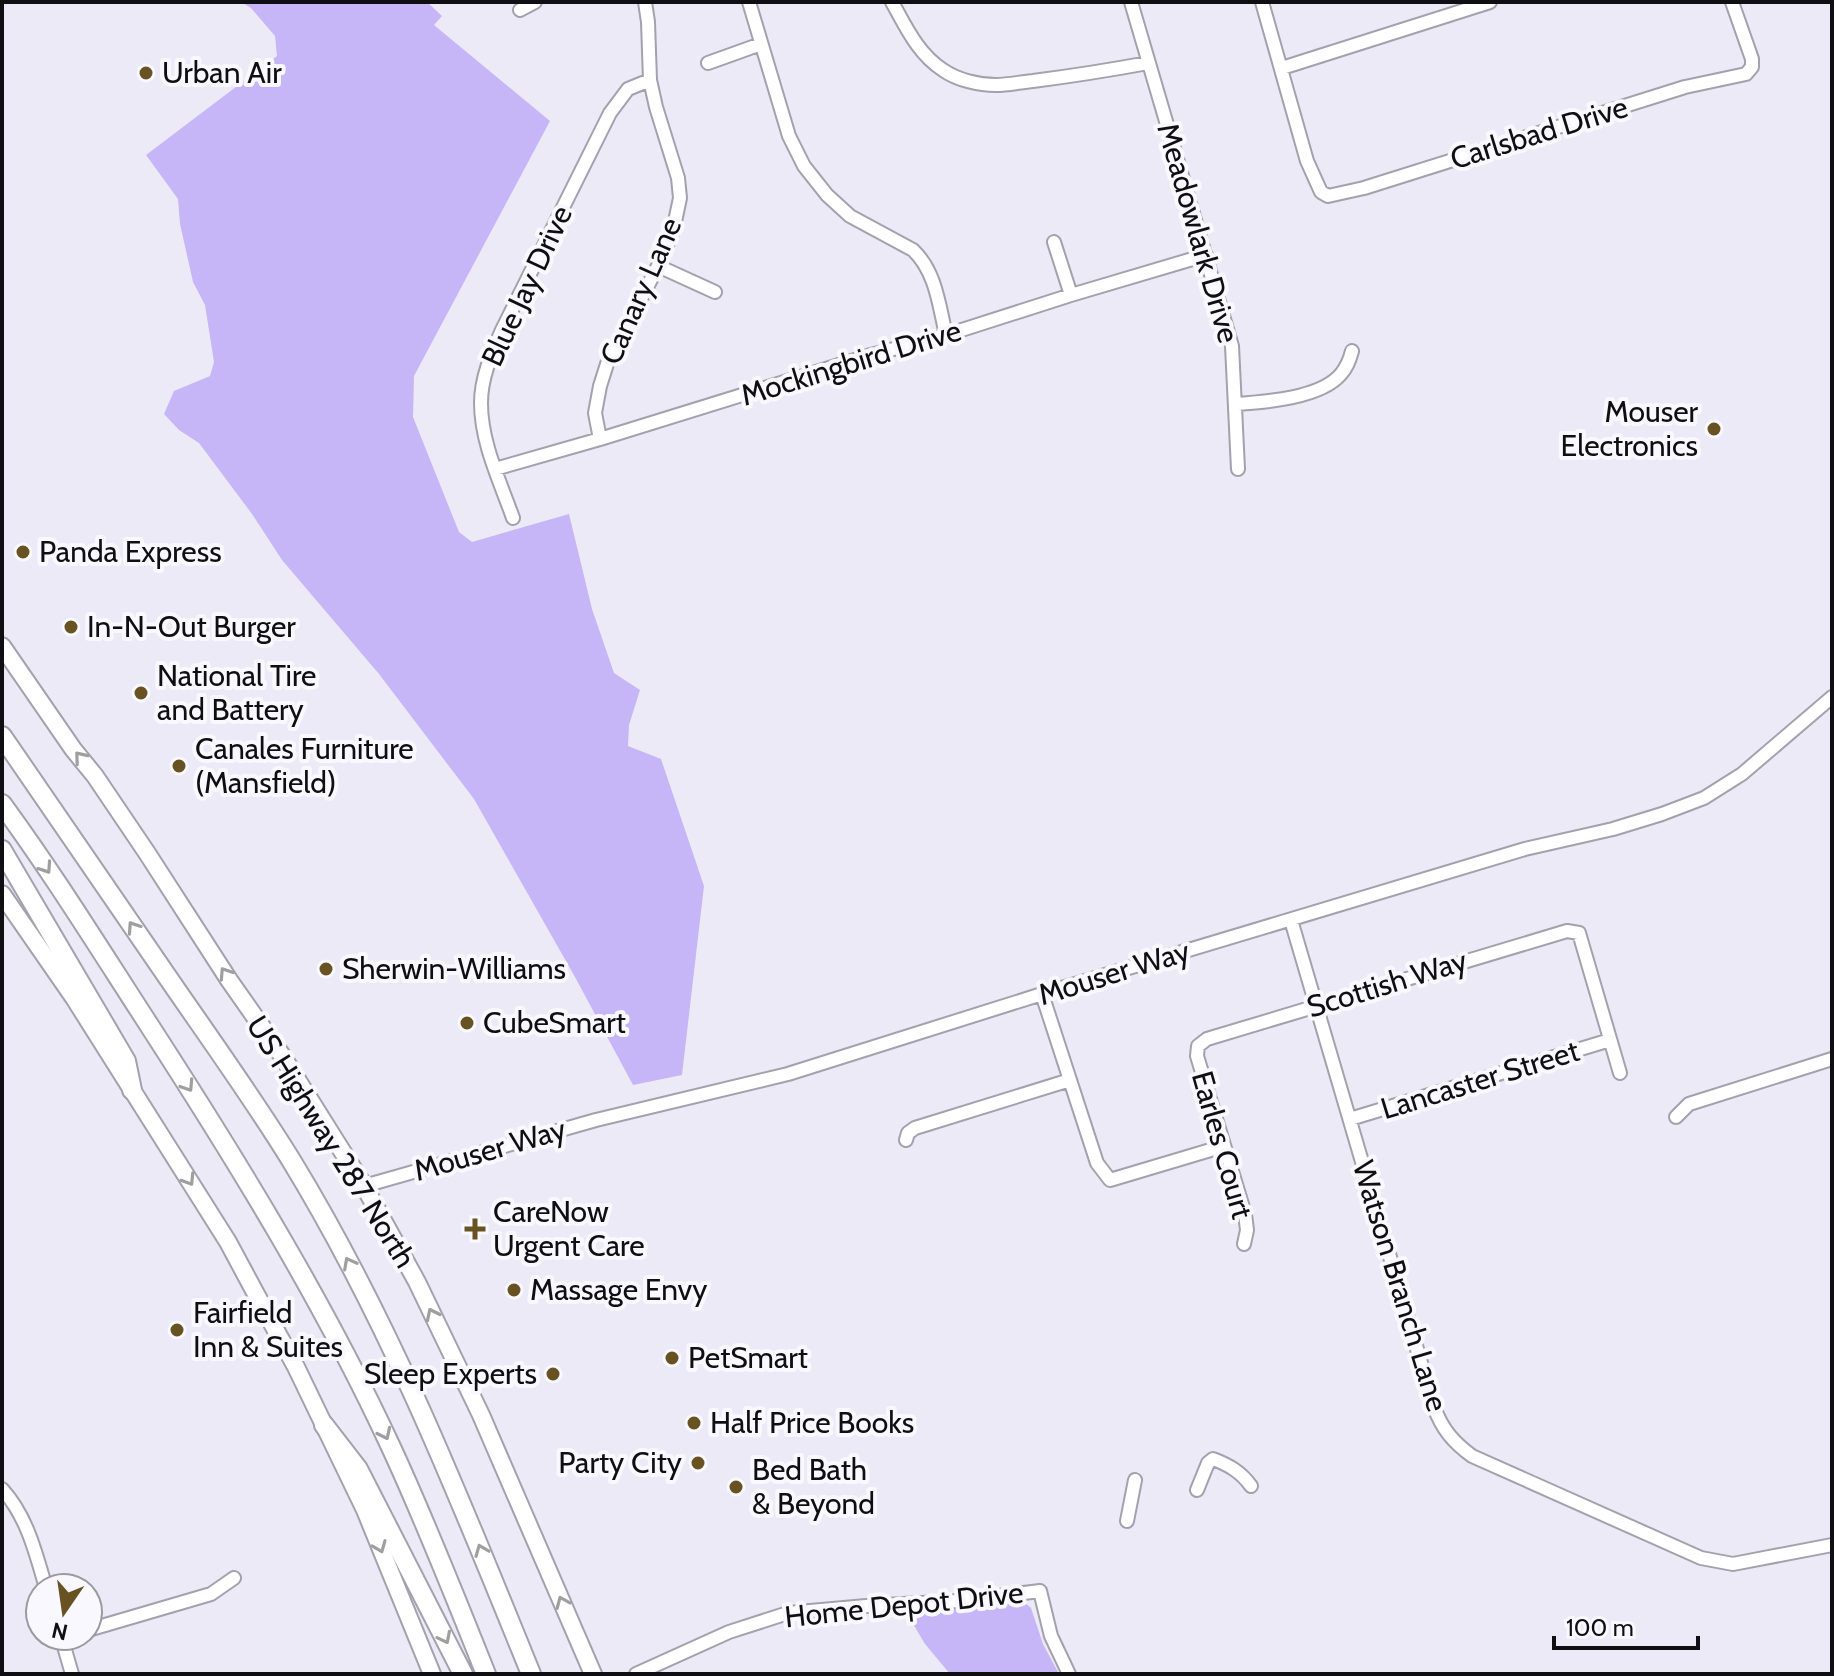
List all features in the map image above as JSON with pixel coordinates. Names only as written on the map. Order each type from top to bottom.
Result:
[{"type":"highway","points":[[2,736],[247,1093],[321,1212],[423,1412],[531,1674]]},
{"type":"highway","points":[[2,804],[213,1123],[302,1273],[391,1445],[486,1674]]},
{"type":"highway","points":[[2,850],[126,1061],[132,1090]]},
{"type":"highway","points":[[324,1425],[358,1469],[463,1674]]},
{"type":"main road","name":"US Highway 287 North","points":[[2,646],[138,840],[283,1057],[364,1186],[417,1282],[481,1415],[593,1674]]},
{"type":"main road","points":[[2,894],[74,998],[228,1242],[296,1367],[365,1510],[432,1674]]},
{"type":"street","points":[[520,10],[535,2]]},
{"type":"street","name":"Canary Lane","points":[[600,439],[595,413],[607,364],[658,266],[674,228],[680,198],[678,178],[650,80],[645,2]]},
{"type":"street","points":[[749,2],[789,136],[804,166],[827,195],[850,216],[919,256],[934,284],[946,335]]},
{"type":"street","points":[[892,2],[926,57],[954,77],[995,85],[1148,63]]},
{"type":"street","name":"Meadowlark Drive","points":[[1131,2],[1232,346],[1238,469]]},
{"type":"street","points":[[1262,2],[1282,68],[1490,2]]},
{"type":"street","name":"Carlsbad Drive","points":[[1282,68],[1307,161],[1321,192],[1328,196],[1379,183],[1685,87],[1746,74],[1752,67],[1752,59],[1732,2]]},
{"type":"street","points":[[708,63],[761,44]]},
{"type":"street","name":"Blue Jay Drive","points":[[513,518],[483,433],[481,401],[488,362],[610,113],[628,89],[650,80]]},
{"type":"street","points":[[1054,242],[1071,295]]},
{"type":"street","name":"Mockingbird Drive","points":[[495,469],[1206,255]]},
{"type":"street","points":[[658,266],[715,292]]},
{"type":"street","points":[[1237,404],[1288,398],[1334,381],[1349,363],[1352,351]]},
{"type":"street","name":"Mouser Way","points":[[364,1186],[596,1120],[788,1074],[1525,849],[1613,829],[1704,798],[1742,774],[1832,697]]},
{"type":"street","name":"Watson Branch Lane","points":[[1291,920],[1434,1407],[1448,1435],[1472,1456],[1701,1558],[1733,1564],[1832,1545]]},
{"type":"street","name":"Scottish Way","points":[[1198,1046],[1207,1039],[1562,931],[1579,933],[1610,1040]]},
{"type":"street","points":[[1042,994],[1097,1163],[1110,1180],[1224,1146]]},
{"type":"street","points":[[1610,1040],[1620,1073]]},
{"type":"street","name":"Lancaster Street","points":[[1350,1119],[1610,1040]]},
{"type":"street","name":"Earles Court","points":[[1198,1046],[1197,1056],[1247,1223],[1244,1244]]},
{"type":"street","points":[[1676,1117],[1689,1104],[1832,1059]]},
{"type":"street","points":[[906,1140],[908,1133],[915,1128],[1070,1080]]},
{"type":"street","points":[[1197,1490],[1208,1463],[1213,1459],[1243,1475],[1251,1486]]},
{"type":"street","points":[[1127,1521],[1135,1480]]},
{"type":"street","points":[[2,1489],[30,1536],[41,1572]]},
{"type":"street","points":[[104,1625],[211,1594],[234,1578]]},
{"type":"street","name":"Home Depot Drive","points":[[636,1674],[729,1632],[788,1613],[958,1601],[1040,1591],[1051,1636],[1069,1674]]},
{"type":"street","points":[[67,1652],[72,1674]]},
{"type":"shaded area","points":[[241,2],[427,2],[442,16],[434,25],[550,121],[414,376],[413,417],[459,532],[472,542],[569,514],[592,609],[614,673],[640,690],[629,725],[628,746],[661,759],[704,886],[682,1075],[633,1085],[474,799],[379,674],[282,560],[199,443],[179,430],[164,414],[174,391],[210,376],[214,362],[205,305],[193,282],[180,224],[178,199],[146,155],[277,56],[275,36],[251,8]]},
{"type":"shaded area","points":[[1024,1602],[1031,1608],[1043,1644],[1059,1674],[950,1674],[925,1644],[906,1612]]},
{"type":"place","name":"Urban Air","points":[[146,73]]},
{"type":"place","name":"Mouser Electronics","points":[[1714,429]]},
{"type":"place","name":"Panda Express","points":[[23,552]]},
{"type":"place","name":"In-N-Out Burger","points":[[71,627]]},
{"type":"place","name":"National Tire and Battery","points":[[141,693]]},
{"type":"place","name":"Canales Furniture (Mansfield)","points":[[179,766]]},
{"type":"place","name":"Sherwin-Williams","points":[[326,969]]},
{"type":"place","name":"CubeSmart","points":[[467,1023]]},
{"type":"place","name":"CareNow Urgent Care","points":[[475,1229]]},
{"type":"place","name":"Massage Envy","points":[[514,1290]]},
{"type":"place","name":"Fairfield Inn & Suites","points":[[177,1330]]},
{"type":"place","name":"PetSmart","points":[[672,1358]]},
{"type":"place","name":"Sleep Experts","points":[[553,1374]]},
{"type":"place","name":"Half Price Books","points":[[694,1423]]},
{"type":"place","name":"Party City","points":[[698,1463]]},
{"type":"place","name":"Bed Bath & Beyond","points":[[736,1487]]}]
